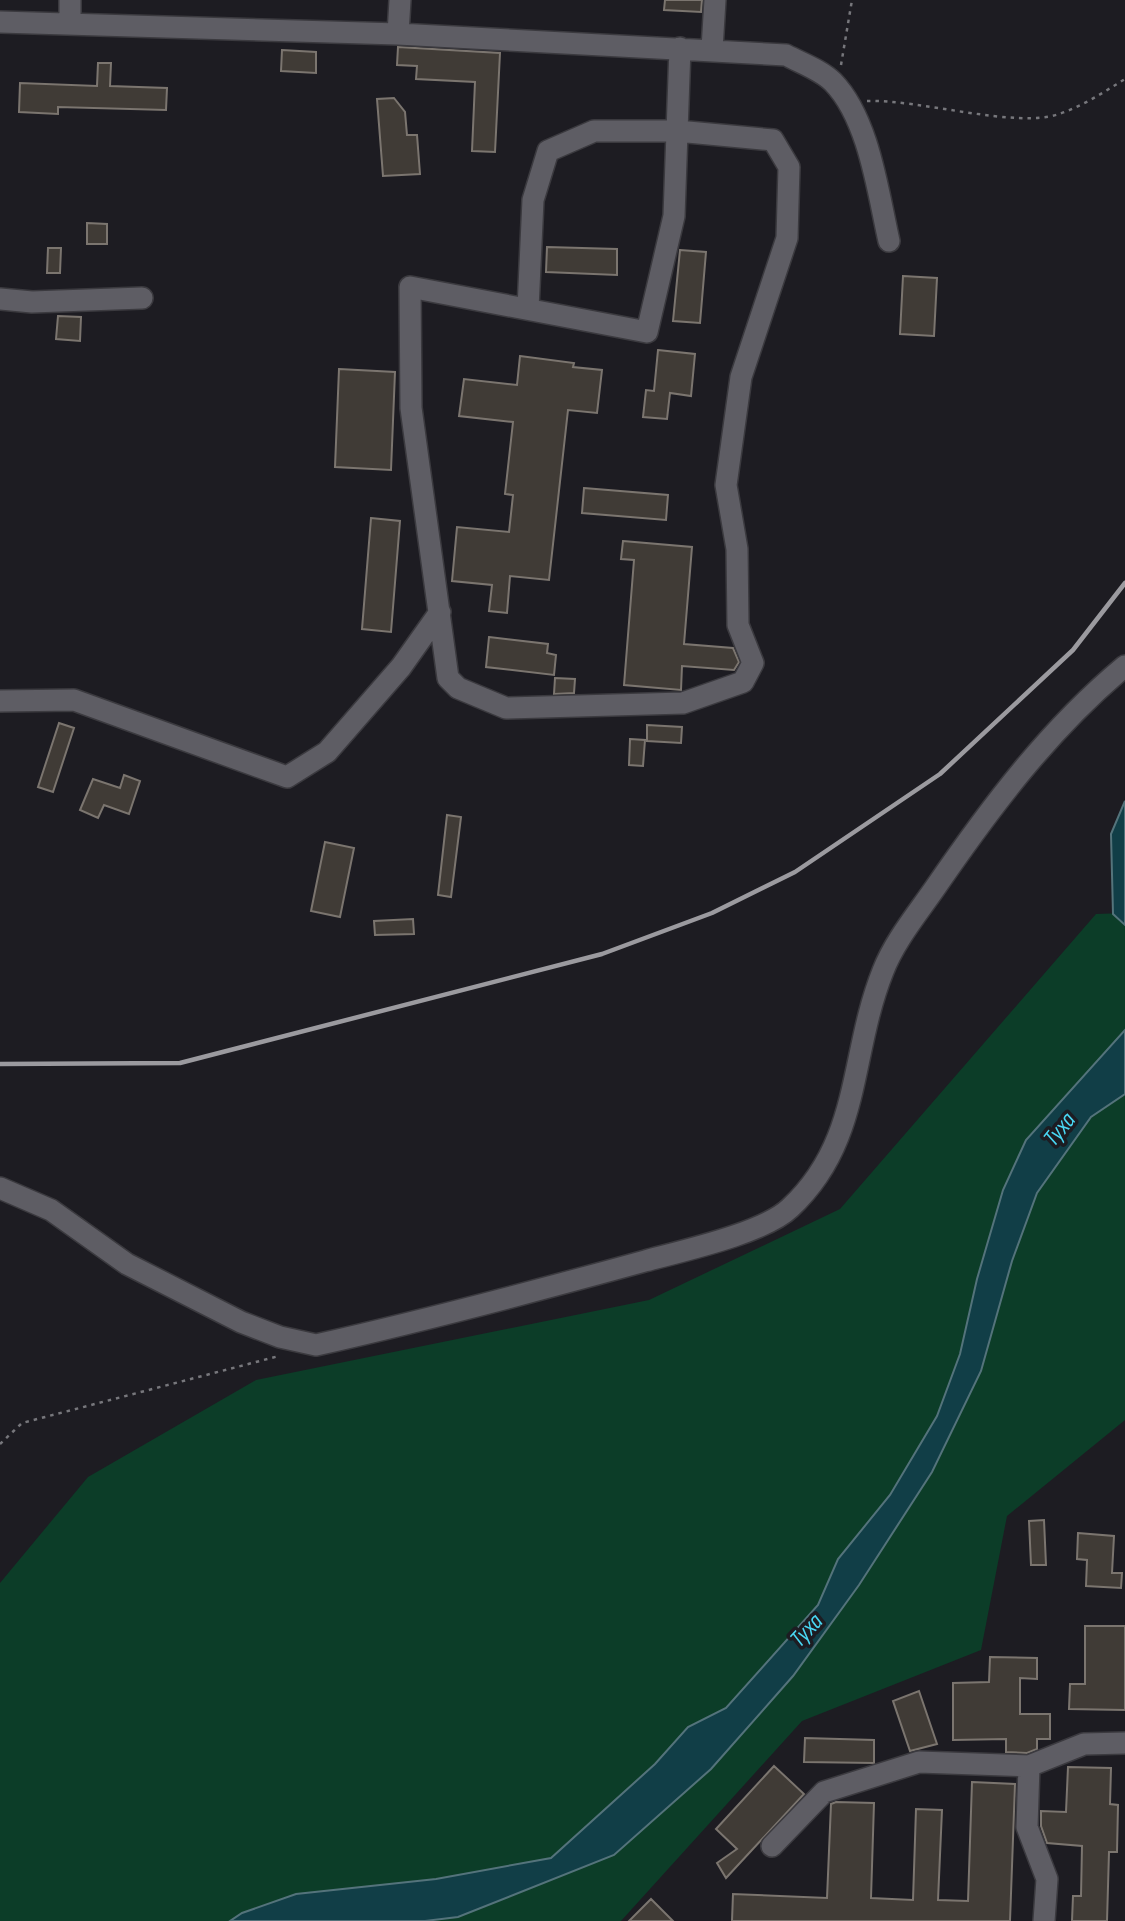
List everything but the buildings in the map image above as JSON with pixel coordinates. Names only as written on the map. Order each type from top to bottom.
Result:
[{"type":"street","points":[[70,0],[70,23]]},
{"type":"street","points":[[398,34],[400,0]]},
{"type":"street","points":[[712,49],[715,0]]},
{"type":"street","points":[[0,22],[398,34],[786,55],[833,82],[846,102],[865,140],[889,241]]},
{"type":"street","points":[[528,309],[533,200],[548,151],[594,131],[677,131],[773,140],[789,167],[787,238],[741,377],[726,485],[737,549],[738,625],[753,663],[743,682],[683,703],[506,708],[458,688],[448,678],[411,408],[410,287],[647,332],[674,216],[677,131],[680,48]]},
{"type":"street","points":[[0,299],[32,302],[142,298]]},
{"type":"street","points":[[0,701],[75,700],[287,777],[327,752],[401,667],[440,612]]},
{"type":"street","points":[[0,1188],[51,1210],[127,1264],[230,1316],[280,1337],[316,1345],[547,1288],[733,1237],[788,1210],[818,1178],[835,1152],[846,1117],[869,1013],[884,968],[920,909],[974,831],[1029,762],[1074,714],[1125,666]]},
{"type":"street","points":[[772,1846],[824,1792],[919,1762],[1029,1766],[1084,1744],[1125,1743]]},
{"type":"street","points":[[1029,1766],[1027,1827],[1047,1878],[1044,1921]]},
{"type":"path","points":[[833,82],[845,57],[852,0]]},
{"type":"path","points":[[846,102],[896,100],[1033,118],[1057,115],[1093,99],[1125,79]]},
{"type":"path","points":[[0,1444],[22,1423],[166,1388],[316,1345]]},
{"type":"green space","points":[[1125,913],[1125,1420],[1007,1516],[981,1650],[802,1721],[621,1921],[0,1921],[0,1583],[88,1477],[256,1380],[649,1300],[840,1209],[1096,914]]},
{"type":"water","points":[[1125,801],[1125,925],[1113,914],[1111,834]]},
{"type":"water","name":"Туха","points":[[1125,1030],[1125,1094],[1091,1117],[1037,1193],[1012,1261],[981,1371],[932,1472],[859,1585],[793,1676],[711,1769],[614,1855],[458,1917],[425,1921],[230,1921],[242,1913],[296,1894],[436,1879],[551,1858],[655,1764],[688,1727],[726,1708],[818,1605],[838,1559],[890,1495],[937,1416],[960,1354],[977,1279],[1003,1190],[1026,1140]]},
{"type":"railway","points":[[0,1064],[180,1063],[602,954],[712,913],[795,872],[940,774],[1073,650],[1125,583]]}]
